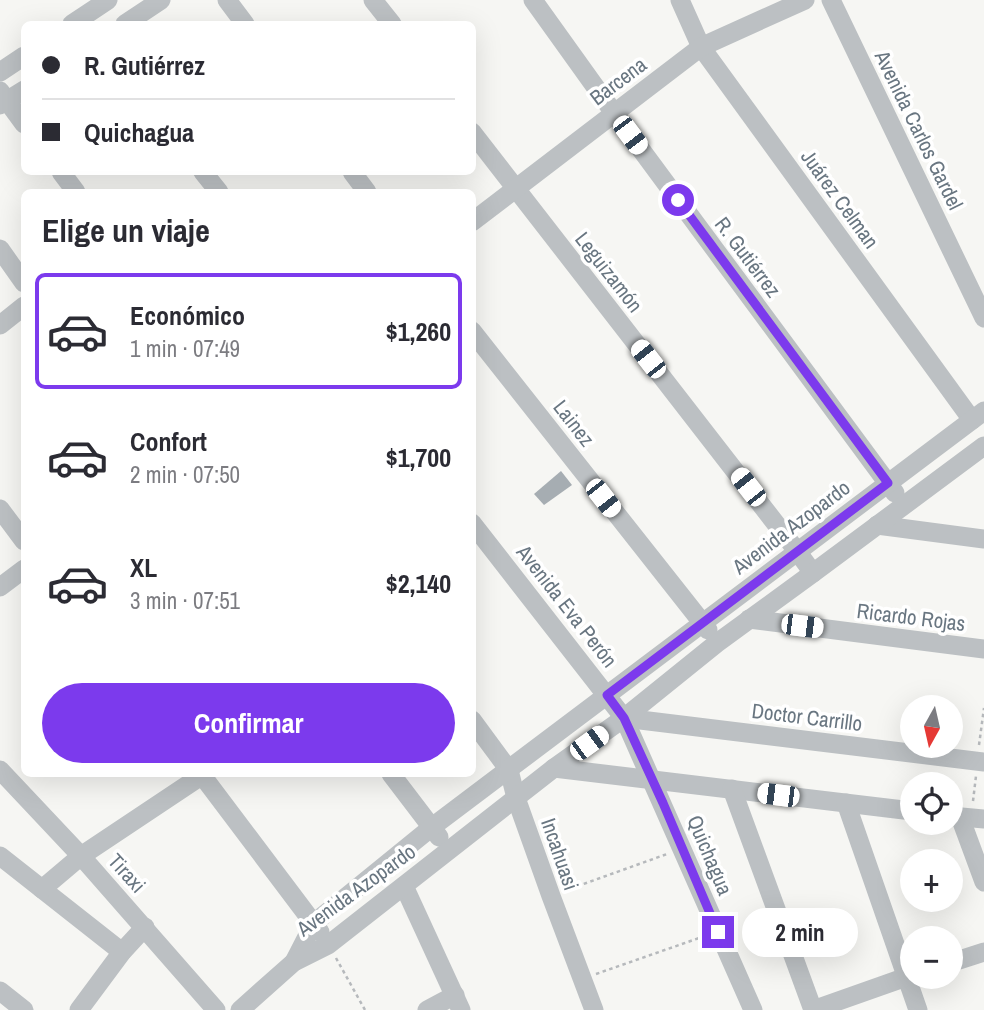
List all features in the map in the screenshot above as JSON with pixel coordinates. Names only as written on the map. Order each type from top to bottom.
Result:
[{"type":"street","points":[[90,12],[108,0]]},
{"type":"street","points":[[130,21],[161,0]]},
{"type":"street","points":[[227,0],[242,21]]},
{"type":"street","points":[[373,0],[390,21]]},
{"type":"street","name":"R. Gutiérrez","points":[[533,0],[904,506]]},
{"type":"street","name":"Juárez Celman","points":[[680,0],[701,47],[978,415]]},
{"type":"street","name":"Barcena","points":[[476,219],[701,47],[805,0]]},
{"type":"street","name":"Avenida Carlos Gardel","points":[[831,0],[984,318]]},
{"type":"street","points":[[0,72],[21,58]]},
{"type":"street","points":[[21,91],[2,99],[21,121]]},
{"type":"street","name":"Leguizamón","points":[[476,137],[813,573]]},
{"type":"street","points":[[205,175],[217,189]]},
{"type":"street","points":[[0,249],[21,279]]},
{"type":"street","points":[[0,325],[21,308]]},
{"type":"street","name":"Lainez","points":[[476,336],[717,643]]},
{"type":"street","name":"Avenida Azopardo","points":[[295,962],[314,923],[432,827],[978,415]]},
{"type":"street","name":"Avenida Azopardo","points":[[295,962],[328,945],[554,768],[624,718],[717,643],[984,446]]},
{"type":"street","points":[[0,509],[21,537]]},
{"type":"street","points":[[877,525],[984,539]]},
{"type":"street","name":"Avenida Eva Perón","points":[[476,528],[624,718]]},
{"type":"street","points":[[0,587],[21,571]]},
{"type":"street","name":"Ricardo Rojas","points":[[749,619],[984,649]]},
{"type":"street","name":"Doctor Carrillo","points":[[624,718],[984,762]]},
{"type":"street","name":"Quichagua","points":[[624,718],[753,1010]]},
{"type":"street","name":"Incahuasi","points":[[476,725],[509,770],[516,798],[594,1010]]},
{"type":"street","points":[[553,736],[554,768],[900,810]]},
{"type":"street","name":"Tiraxi","points":[[0,770],[145,927],[216,1010]]},
{"type":"street","points":[[42,889],[81,856],[198,777]]},
{"type":"street","points":[[204,777],[328,945]]},
{"type":"street","points":[[393,777],[449,850]]},
{"type":"street","points":[[732,789],[813,1010],[900,979]]},
{"type":"street","points":[[846,803],[900,951]]},
{"type":"street","points":[[963,817],[984,820]]},
{"type":"street","points":[[963,834],[984,882]]},
{"type":"street","points":[[0,856],[122,953]]},
{"type":"street","points":[[404,886],[458,1002],[427,1010]]},
{"type":"street","points":[[79,1010],[145,927]]},
{"type":"street","points":[[963,959],[984,952]]},
{"type":"street","points":[[241,1010],[295,962]]},
{"type":"street","points":[[912,989],[918,1010]]},
{"type":"street","points":[[0,991],[24,1010]]},
{"type":"path","points":[[551,896],[683,848]]},
{"type":"path","points":[[582,979],[718,932]]},
{"type":"path","points":[[328,945],[365,1010]]},
{"type":"building","points":[[561,471],[572,485],[544,505],[534,494]]},
{"type":"route","points":[[678,200],[888,483],[607,695],[624,718],[718,932]]}]
